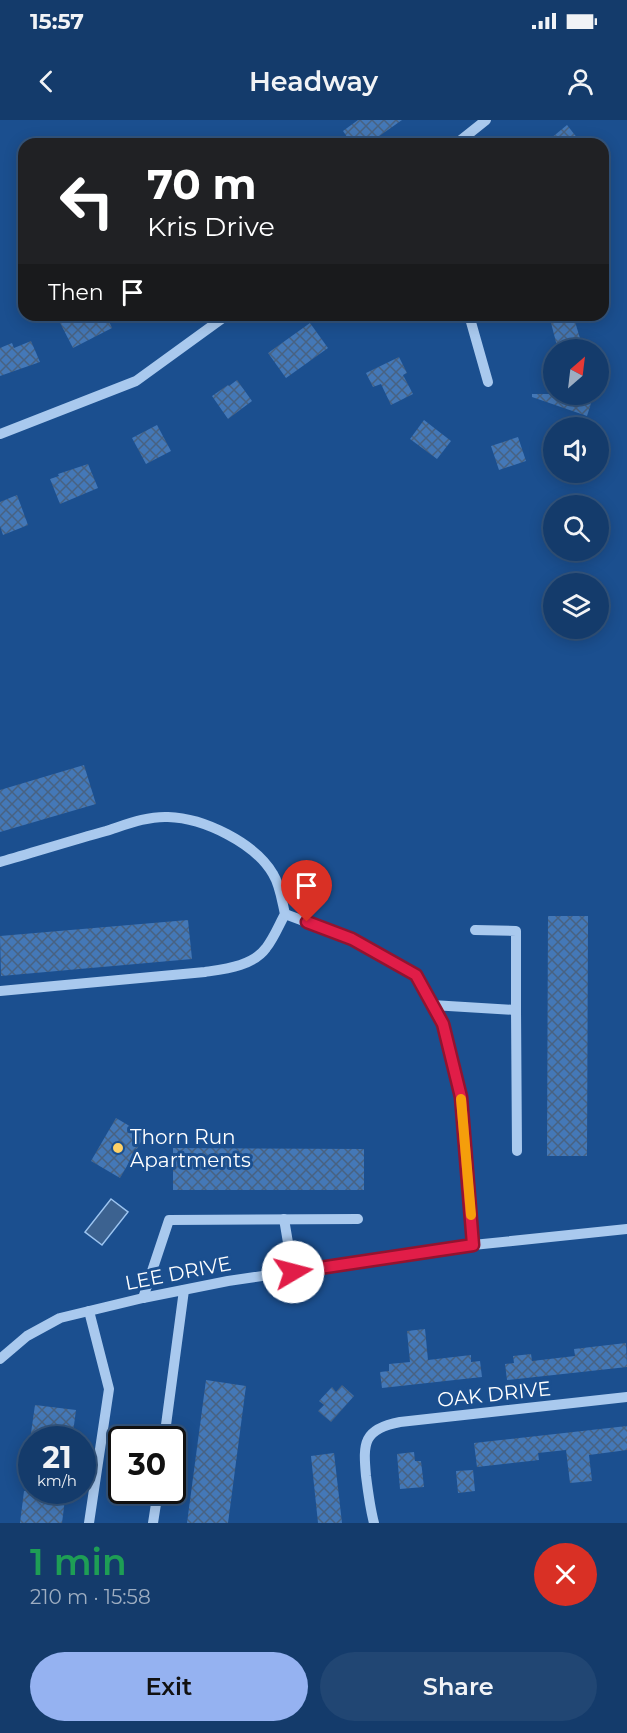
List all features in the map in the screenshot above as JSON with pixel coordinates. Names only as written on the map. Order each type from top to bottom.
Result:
[{"type":"street","points":[[464,138],[486,120]]},
{"type":"street","points":[[0,434],[136,381],[219,321]]},
{"type":"street","points":[[471,321],[488,382]]},
{"type":"street","points":[[0,862],[138,821],[167,817],[196,821],[231,835],[260,858],[274,875],[285,914],[266,949],[253,959],[229,968],[0,990]]},
{"type":"street","points":[[285,914],[352,939],[416,975],[443,1024],[461,1097],[473,1245]]},
{"type":"street","points":[[475,930],[516,931],[517,1151]]},
{"type":"street","points":[[432,1005],[516,1010]]},
{"type":"street","points":[[284,1219],[293,1272]]},
{"type":"street","points":[[143,1298],[169,1220],[358,1219]]},
{"type":"street","name":"LEE DRIVE","points":[[0,1358],[27,1336],[60,1318],[143,1298],[228,1281],[473,1245],[627,1229]]},
{"type":"street","points":[[166,1426],[184,1290]]},
{"type":"street","points":[[89,1311],[109,1389],[89,1523]]},
{"type":"street","name":"OAK DRIVE","points":[[374,1523],[364,1454],[369,1438],[381,1427],[400,1422],[627,1397]]},
{"type":"street","points":[[153,1523],[156,1504]]},
{"type":"water","points":[[111,1199],[128,1212],[102,1245],[85,1232]]},
{"type":"building","points":[[358,120],[402,120],[376,138],[348,138],[343,131]]},
{"type":"building","points":[[567,125],[577,138],[551,138]]},
{"type":"building","points":[[59,321],[109,321],[112,328],[73,348]]},
{"type":"building","points":[[551,321],[575,321],[580,339],[555,339]]},
{"type":"building","points":[[310,323],[328,348],[286,378],[268,353]]},
{"type":"building","points":[[31,341],[40,362],[0,376],[0,348],[12,343],[14,348]]},
{"type":"building","points":[[399,357],[407,373],[403,375],[413,394],[391,405],[381,384],[373,387],[366,373]]},
{"type":"building","points":[[237,380],[252,401],[228,419],[212,396]]},
{"type":"building","points":[[532,394],[543,394],[543,401],[532,397]]},
{"type":"building","points":[[555,405],[590,405],[587,416]]},
{"type":"building","points":[[424,420],[451,441],[437,459],[410,439]]},
{"type":"building","points":[[157,425],[171,451],[146,464],[132,438]]},
{"type":"building","points":[[518,437],[526,461],[499,470],[491,446]]},
{"type":"building","points":[[88,464],[98,488],[60,504],[50,479]]},
{"type":"building","points":[[17,495],[28,525],[3,535],[0,526],[0,502]]},
{"type":"building","points":[[84,765],[96,804],[0,832],[0,790]]},
{"type":"building","points":[[548,916],[588,916],[587,1156],[547,1156]]},
{"type":"building","points":[[188,920],[192,959],[1,976],[0,936]]},
{"type":"building","name":"Thorn Run Apartments","points":[[116,1118],[145,1135],[120,1178],[91,1161]]},
{"type":"building","points":[[173,1148],[364,1149],[364,1190],[173,1190]]},
{"type":"building","points":[[425,1329],[428,1360],[471,1355],[471,1362],[480,1361],[482,1377],[382,1388],[380,1372],[389,1371],[389,1364],[410,1362],[407,1331]]},
{"type":"building","points":[[626,1343],[627,1367],[507,1380],[505,1364],[514,1363],[513,1356],[531,1354],[532,1361],[575,1356],[574,1349]]},
{"type":"building","points":[[206,1380],[246,1386],[228,1523],[187,1523]]},
{"type":"building","points":[[342,1385],[354,1396],[331,1422],[318,1411],[324,1405],[319,1401],[332,1387],[336,1392]]},
{"type":"building","points":[[35,1405],[76,1410],[74,1426],[32,1426]]},
{"type":"building","points":[[627,1426],[627,1450],[589,1455],[592,1481],[570,1483],[566,1450],[538,1453],[539,1460],[477,1467],[474,1443]]},
{"type":"building","points":[[414,1452],[415,1461],[421,1461],[424,1487],[400,1489],[397,1454]]},
{"type":"building","points":[[334,1453],[342,1523],[318,1523],[311,1456]]},
{"type":"building","points":[[473,1470],[475,1491],[458,1493],[456,1471]]},
{"type":"building","points":[[22,1504],[64,1504],[62,1523],[20,1523]]},
{"type":"slow traffic","points":[[461,1099],[471,1215]]},
{"type":"place","name":"Thorn Run Apartments","points":[[118,1148]]},
{"type":"route","points":[[293,1272],[473,1245],[461,1097],[443,1024],[416,975],[352,939],[307,922]]}]
